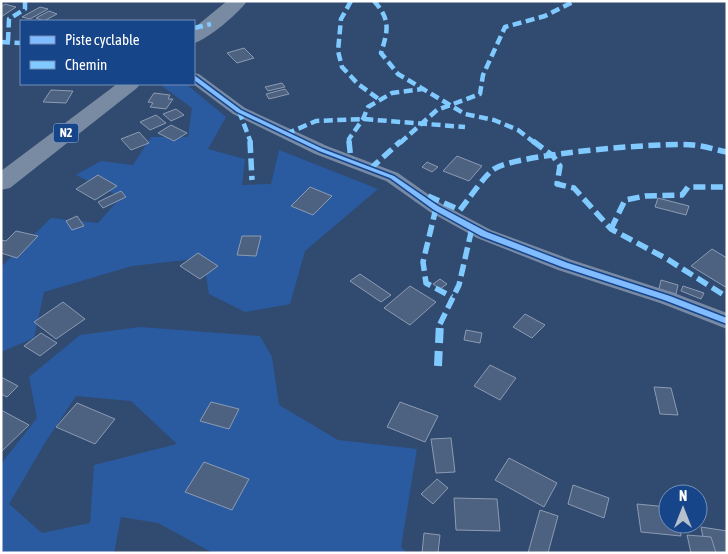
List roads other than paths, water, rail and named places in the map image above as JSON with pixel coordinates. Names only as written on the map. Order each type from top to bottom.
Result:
[{"type":"highway","points":[[195,36],[238,1]]},
{"type":"highway","name":"N2","points":[[1,183],[129,85]]},
{"type":"street","points":[[195,78],[239,111],[321,150],[392,177],[436,208],[484,234],[565,265],[667,298],[727,321]]}]
